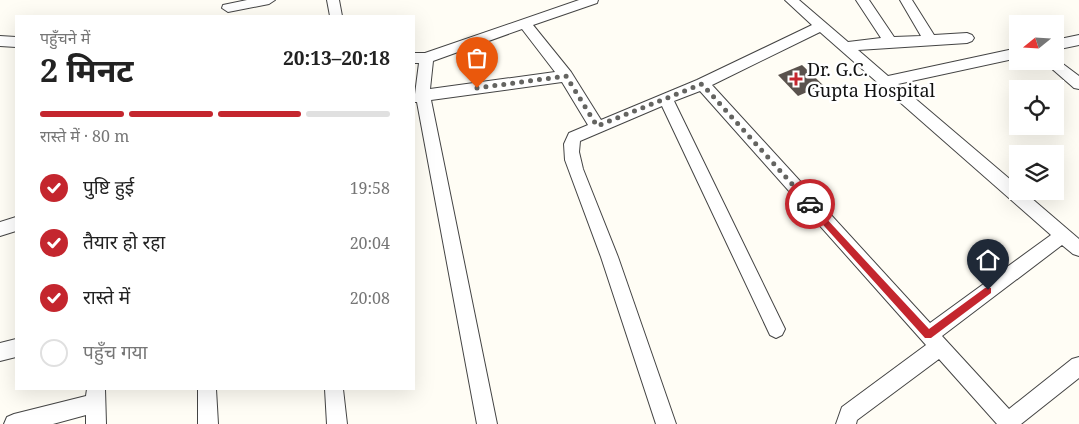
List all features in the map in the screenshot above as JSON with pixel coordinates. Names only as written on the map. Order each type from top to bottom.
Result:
[{"type":"street","points":[[228,8],[269,0]]},
{"type":"street","points":[[333,0],[336,15]]},
{"type":"street","points":[[487,424],[418,96],[420,58],[592,0]]},
{"type":"street","points":[[791,0],[1079,249]]},
{"type":"street","points":[[862,0],[889,40]]},
{"type":"street","points":[[906,0],[930,40]]},
{"type":"street","points":[[525,24],[566,76],[597,126]]},
{"type":"street","points":[[666,424],[607,248],[571,150],[571,143],[574,137],[597,126],[702,84],[822,26]]},
{"type":"street","points":[[845,47],[889,40],[968,38]]},
{"type":"street","points":[[1064,43],[1079,40]]},
{"type":"street","points":[[0,41],[15,42]]},
{"type":"street","points":[[885,82],[1009,55]]},
{"type":"street","points":[[1061,70],[1079,84]]},
{"type":"street","points":[[418,96],[566,76]]},
{"type":"street","points":[[702,84],[1009,423],[1079,366]]},
{"type":"street","points":[[666,99],[776,329]]},
{"type":"street","points":[[0,229],[15,224]]},
{"type":"street","points":[[846,424],[849,414],[1063,235]]},
{"type":"street","points":[[0,352],[15,348]]},
{"type":"street","points":[[207,390],[208,424]]},
{"type":"street","points":[[334,390],[337,424]]},
{"type":"street","points":[[14,424],[96,396],[96,424]]},
{"type":"building","points":[[802,65],[823,85],[798,96],[778,75]]},
{"type":"way so far","points":[[477,88],[566,76],[597,126],[702,84],[810,204]]},
{"type":"place","name":"Dr. G.C. Gupta Hospital","points":[[796,79]]},
{"type":"route","points":[[810,204],[928,335],[988,290]]}]
